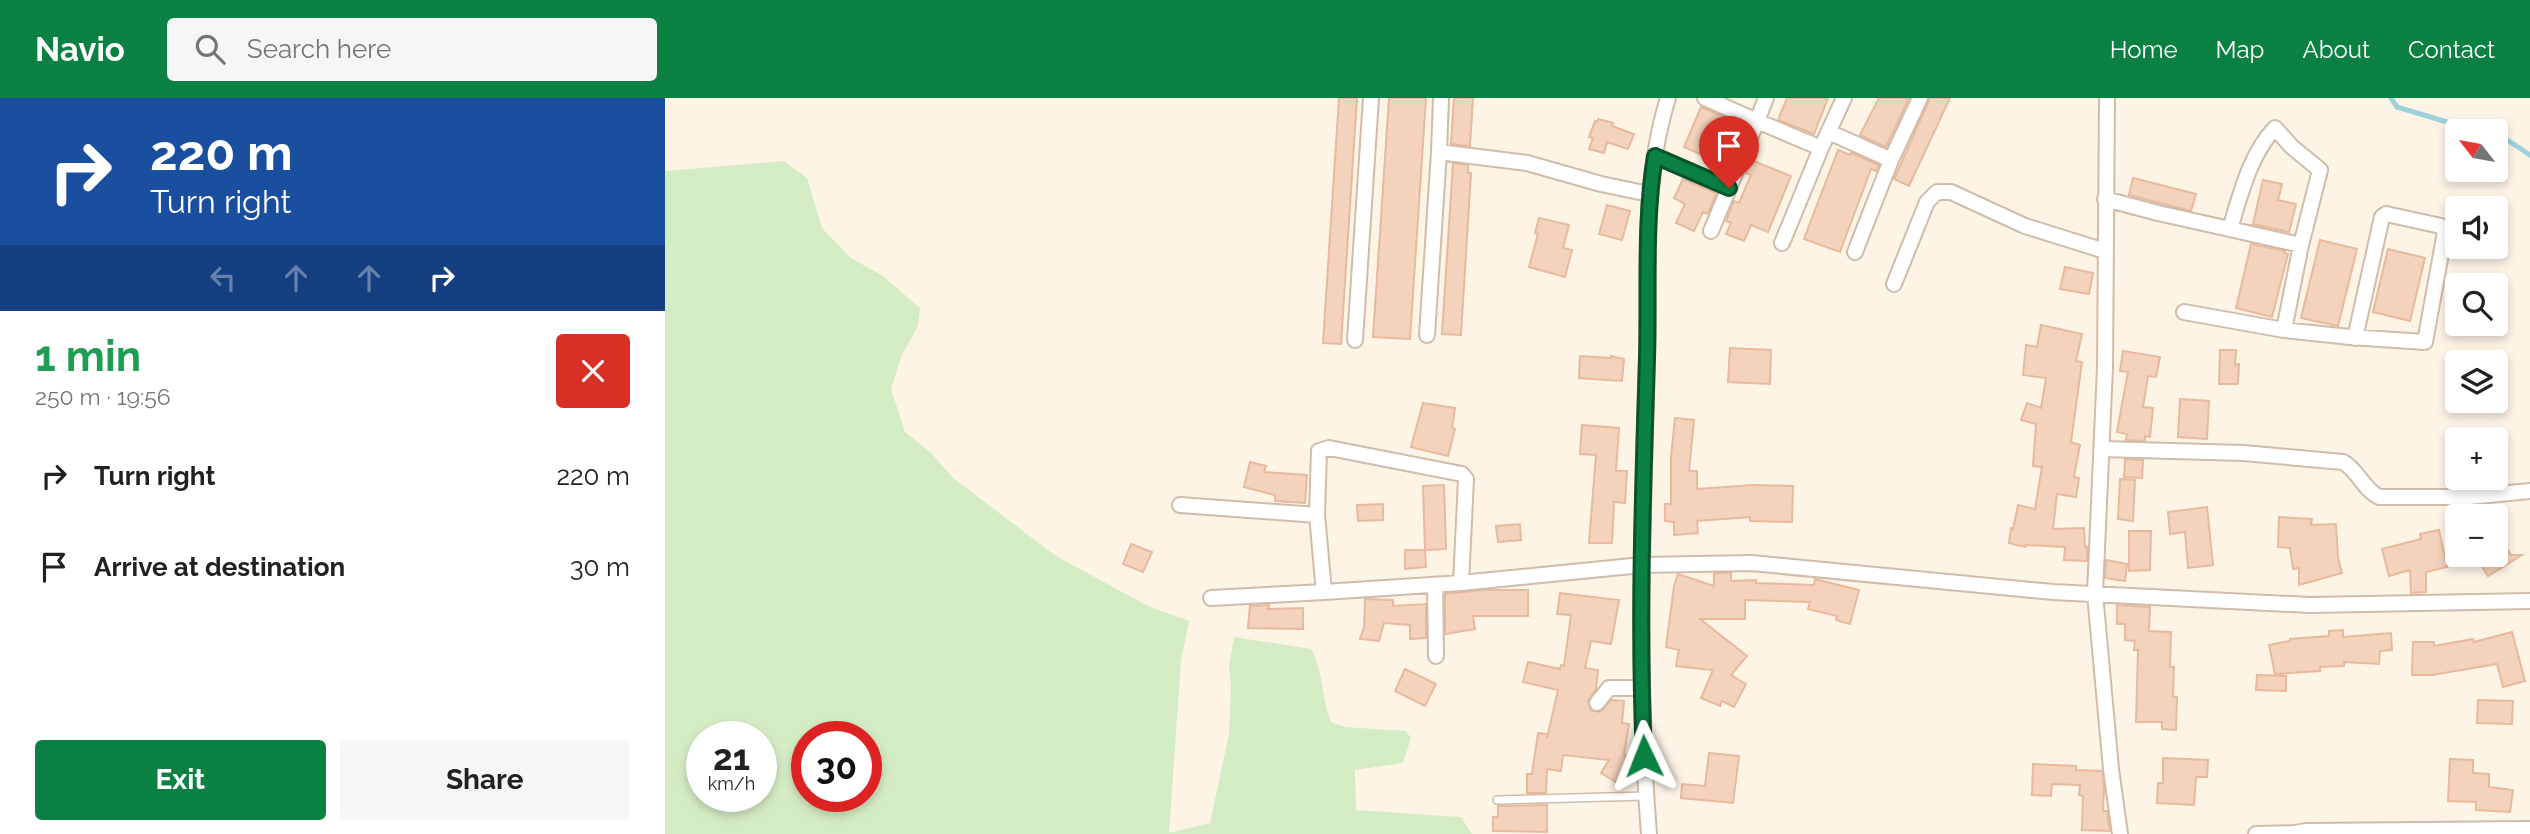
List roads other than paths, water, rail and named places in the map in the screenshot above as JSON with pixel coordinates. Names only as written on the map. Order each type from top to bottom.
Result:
[{"type":"street","points":[[1355,340],[1371,98]]},
{"type":"street","points":[[1427,335],[1441,98]]},
{"type":"street","points":[[1649,834],[1641,688],[1649,194],[1668,98]]},
{"type":"street","points":[[1705,98],[1821,148]]},
{"type":"street","points":[[1711,231],[1766,98]]},
{"type":"street","points":[[1782,243],[1844,98]]},
{"type":"street","points":[[1855,252],[1891,160],[1920,98]]},
{"type":"street","points":[[2107,98],[2105,367],[2095,594],[2107,733],[2120,834]]},
{"type":"street","points":[[2230,229],[2245,180],[2276,128],[2292,147],[2320,170],[2284,330]]},
{"type":"street","points":[[1829,132],[1891,160]]},
{"type":"street","points":[[1439,152],[1527,163],[1601,184],[1649,194]]},
{"type":"street","points":[[1655,156],[1729,188]]},
{"type":"street","points":[[1894,284],[1927,202],[1937,192],[1951,191],[2025,226],[2105,251]]},
{"type":"street","points":[[2105,199],[2301,245]]},
{"type":"street","points":[[2184,312],[2284,330],[2355,338],[2422,343],[2427,339],[2444,228],[2386,214],[2382,217],[2355,338]]},
{"type":"street","points":[[1324,592],[1317,515],[1317,456],[1329,448],[1462,474],[1466,479],[1461,583]]},
{"type":"street","points":[[2102,449],[2243,453],[2343,461],[2350,465],[2372,494],[2379,498],[2468,498],[2530,491]]},
{"type":"street","points":[[1180,505],[1317,515]]},
{"type":"street","points":[[1211,598],[1435,585],[1642,565],[1751,563],[2026,590],[2311,605],[2530,601]]},
{"type":"street","points":[[1435,585],[1436,656]]},
{"type":"street","points":[[1597,703],[1609,688],[1641,688]]},
{"type":"street","points":[[2256,834],[2530,829]]},
{"type":"lane","points":[[1497,800],[1646,796]]},
{"type":"waterway","points":[[2391,98],[2397,107],[2445,121]]},
{"type":"waterway","points":[[2508,141],[2530,155]]}]
